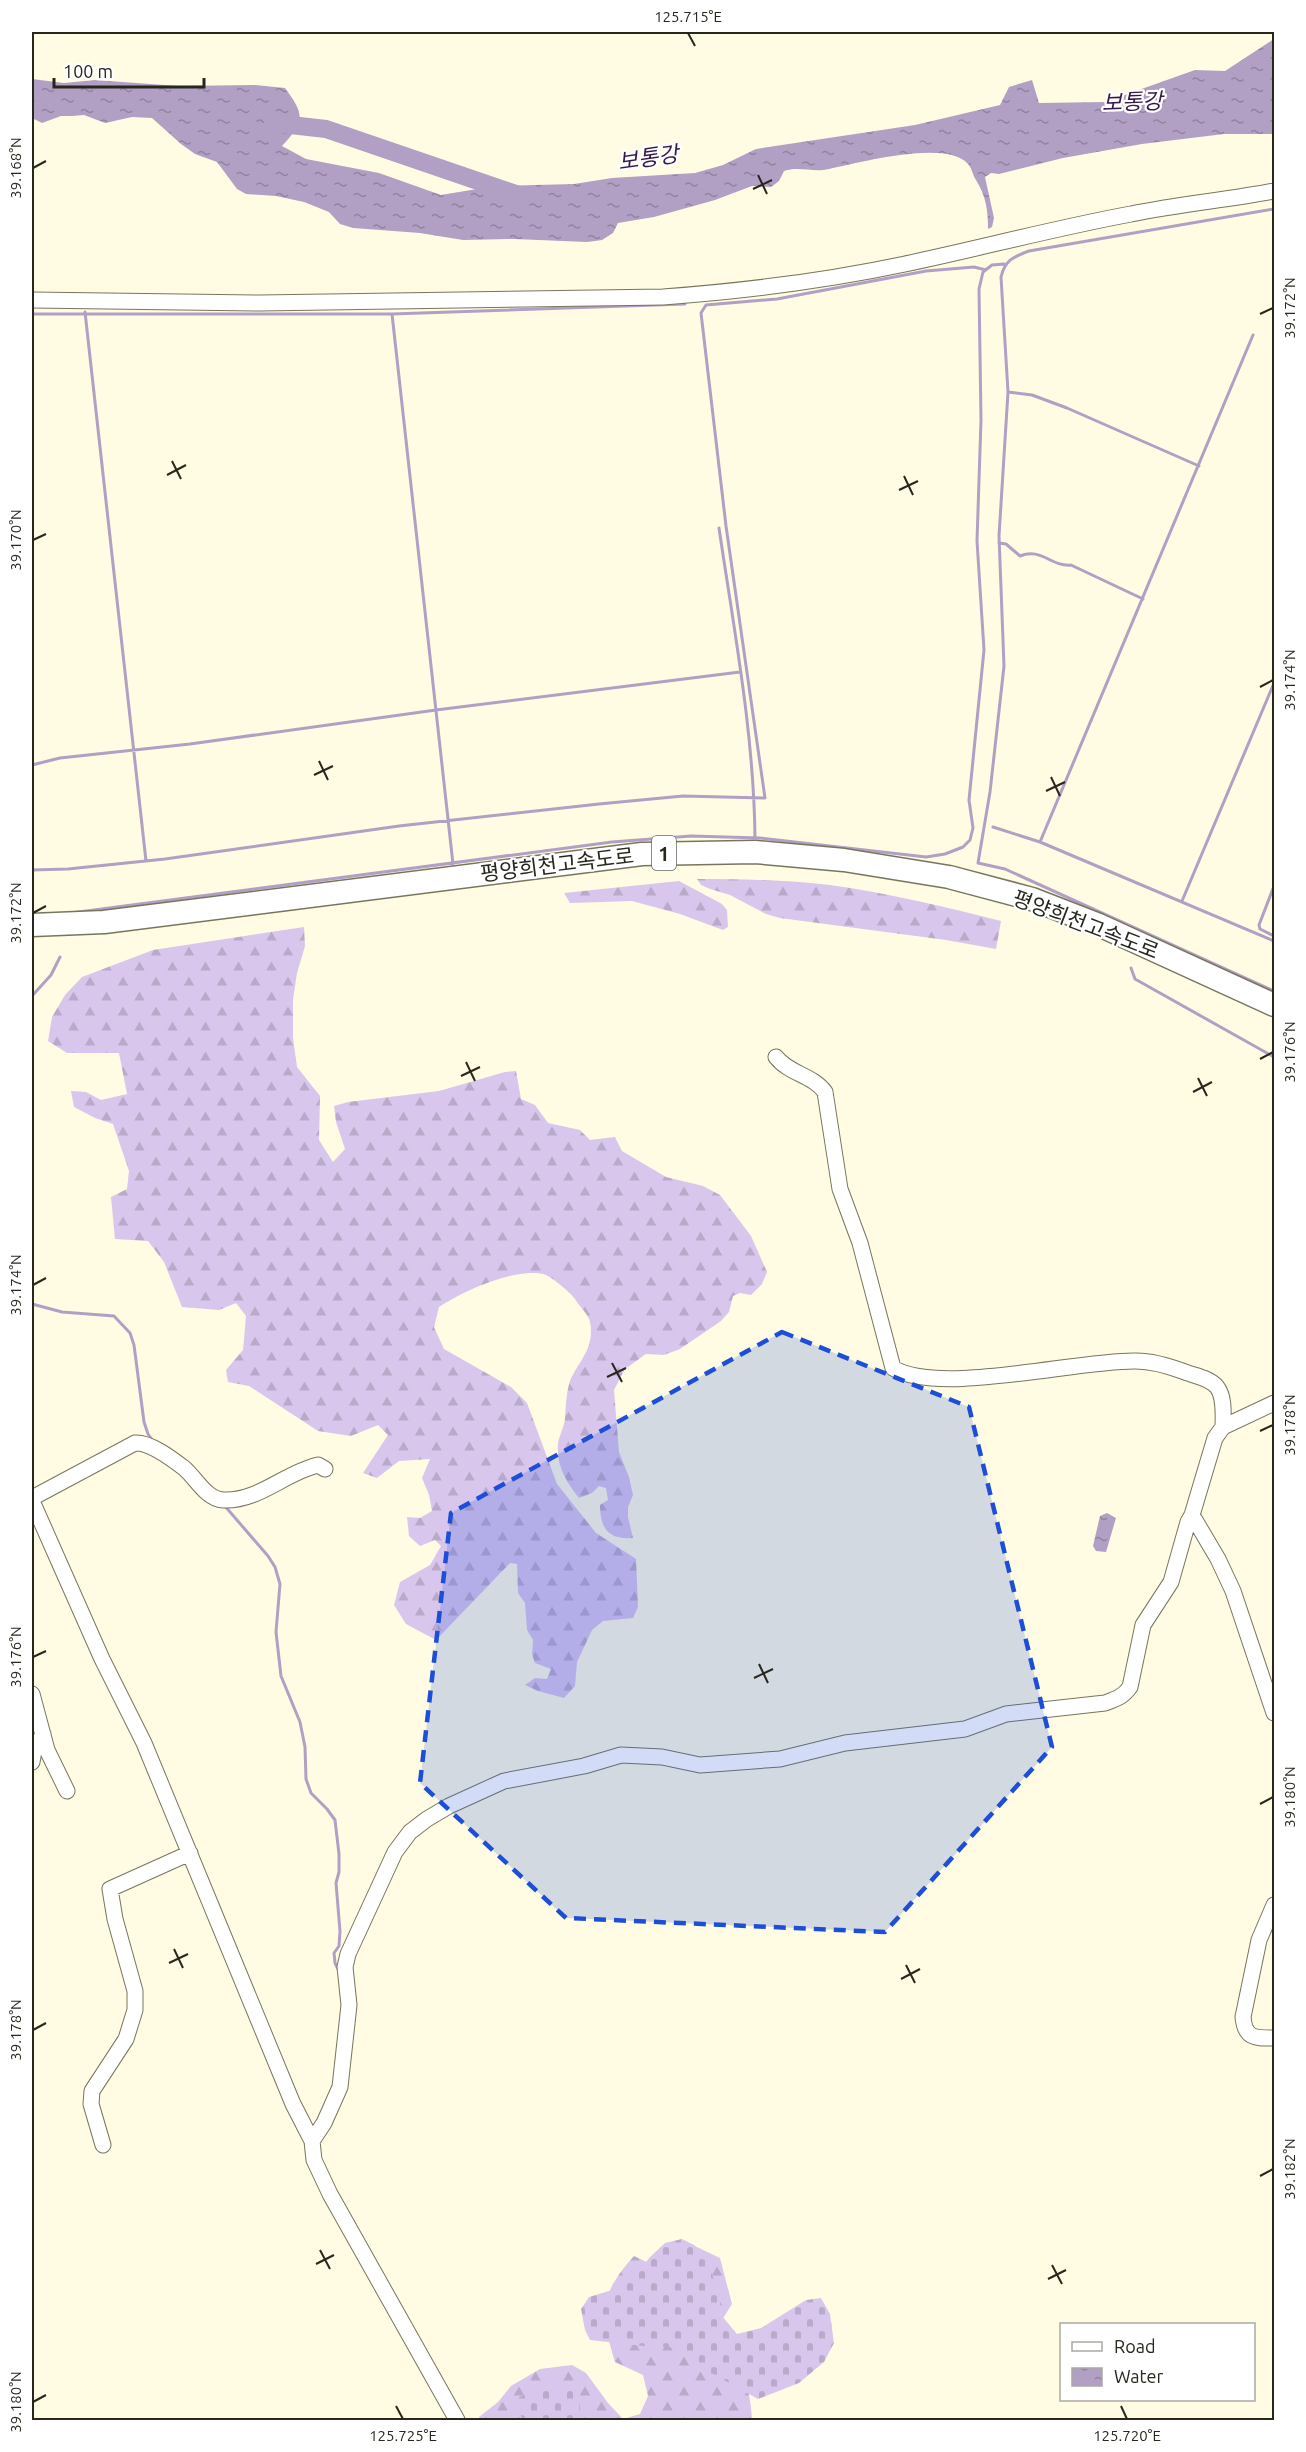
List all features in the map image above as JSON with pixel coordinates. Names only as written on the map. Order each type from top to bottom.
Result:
[{"type":"highway","name":"평양희천고속도로","points":[[32,925],[104,922],[642,854],[755,852],[844,860],[949,877],[1032,899],[1099,925],[1275,1005]]},
{"type":"highway","name":"평양희천고속도로","points":[[32,935],[112,931],[614,868],[755,866],[843,871],[924,884],[1039,912],[1126,946],[1275,1015]]},
{"type":"street","points":[[32,300],[260,303],[663,297],[788,285],[842,276],[1133,213],[1275,191]]},
{"type":"street","points":[[776,1057],[786,1067],[820,1085],[825,1092],[837,1179],[860,1244],[893,1368],[901,1373],[916,1376],[969,1379],[1106,1362],[1137,1360],[1159,1363],[1208,1380],[1218,1388],[1222,1400],[1223,1427]]},
{"type":"street","points":[[312,2141],[324,2123],[340,2087],[349,2005],[345,1967],[348,1954],[395,1852],[410,1832],[427,1819],[471,1795],[504,1782],[584,1766],[621,1755],[662,1757],[700,1766],[780,1759],[845,1743],[965,1729],[1006,1714],[1095,1704],[1119,1698],[1130,1687],[1143,1625],[1171,1582],[1215,1438],[1223,1427],[1275,1403]]},
{"type":"street","points":[[325,1469],[318,1465],[305,1468],[290,1474],[256,1495],[224,1500],[212,1498],[183,1468],[170,1459],[144,1443],[135,1443],[32,1499],[102,1659],[144,1743],[293,2104],[312,2141],[314,2160],[330,2194],[458,2421]]},
{"type":"street","points":[[1192,1515],[1218,1559],[1233,1591],[1275,1713]]},
{"type":"street","points":[[32,1694],[47,1750],[67,1791]]},
{"type":"street","points":[[32,1762],[34,1751],[43,1734]]},
{"type":"street","points":[[103,2145],[91,2104],[92,2091],[126,2039],[135,2010],[135,1991],[115,1919],[110,1889],[190,1853]]},
{"type":"street","points":[[1275,1905],[1259,1940],[1243,2017],[1244,2029],[1249,2035],[1259,2038],[1275,2038]]},
{"type":"highlighted area","points":[[782,1332],[969,1407],[1052,1747],[885,1932],[566,1918],[420,1783],[451,1513]]},
{"type":"green space","points":[[697,879],[764,880],[830,885],[938,906],[1001,921],[996,949],[946,940],[780,918],[766,914],[730,895],[701,885]]},
{"type":"green space","points":[[679,881],[722,904],[727,910],[728,927],[723,930],[680,914],[632,901],[570,903],[564,893]]},
{"type":"green space","points":[[304,927],[305,946],[297,973],[293,1000],[293,1038],[297,1067],[320,1096],[319,1140],[333,1162],[345,1149],[336,1122],[334,1106],[348,1102],[439,1091],[516,1071],[521,1099],[535,1105],[548,1123],[580,1130],[590,1140],[615,1137],[622,1151],[666,1177],[703,1186],[720,1195],[751,1236],[767,1272],[762,1284],[751,1295],[740,1293],[733,1296],[729,1312],[721,1321],[680,1349],[664,1355],[646,1354],[625,1369],[614,1390],[619,1452],[633,1495],[628,1507],[628,1517],[633,1538],[612,1535],[604,1526],[600,1505],[608,1500],[606,1488],[599,1486],[592,1493],[579,1498],[560,1466],[558,1444],[565,1420],[570,1381],[588,1347],[591,1331],[588,1316],[573,1296],[546,1275],[518,1274],[489,1282],[439,1307],[434,1327],[444,1349],[511,1387],[527,1403],[557,1484],[596,1533],[636,1559],[638,1607],[633,1618],[603,1621],[592,1630],[577,1662],[575,1686],[564,1698],[525,1685],[535,1678],[547,1679],[551,1669],[535,1663],[532,1654],[533,1640],[527,1630],[525,1603],[518,1593],[517,1564],[510,1563],[436,1640],[406,1624],[394,1605],[400,1582],[430,1565],[441,1546],[435,1540],[420,1546],[409,1536],[407,1517],[420,1518],[432,1511],[422,1478],[430,1459],[399,1461],[377,1478],[363,1473],[388,1435],[378,1425],[351,1436],[318,1431],[249,1386],[228,1382],[226,1370],[243,1350],[246,1316],[236,1303],[219,1310],[182,1307],[164,1262],[148,1241],[115,1239],[111,1197],[127,1189],[129,1171],[113,1124],[74,1107],[71,1091],[86,1092],[101,1100],[127,1094],[119,1053],[67,1053],[48,1041],[52,1017],[65,995],[82,977],[153,950]]},
{"type":"green space","points":[[680,2239],[720,2258],[732,2304],[722,2320],[746,2381],[752,2420],[480,2420],[479,2417],[498,2402],[511,2386],[540,2369],[572,2365],[586,2373],[623,2419],[640,2414],[648,2396],[643,2375],[615,2362],[607,2330],[606,2305],[614,2282],[634,2256],[661,2269]]},
{"type":"green space","points":[[682,2239],[694,2245],[704,2254],[718,2290],[722,2316],[737,2334],[761,2328],[806,2300],[821,2298],[830,2314],[834,2343],[824,2362],[799,2383],[758,2399],[695,2364],[671,2347],[590,2340],[585,2330],[581,2309],[589,2297],[609,2291],[634,2277],[665,2243]]},
{"type":"green space","points":[[551,2386],[579,2393],[580,2415],[573,2420],[526,2420],[521,2417],[516,2398]]},
{"type":"water","points":[[1274,39],[1274,134],[1224,134],[1142,144],[1063,158],[999,174],[991,173],[985,177],[994,218],[992,227],[988,229],[984,198],[971,168],[957,157],[941,153],[880,158],[823,170],[784,171],[779,181],[771,187],[752,186],[715,200],[654,217],[618,223],[613,233],[602,240],[587,242],[514,239],[463,240],[420,233],[353,228],[340,224],[329,212],[304,202],[276,196],[246,194],[237,189],[217,162],[195,154],[152,118],[132,117],[105,123],[84,115],[61,116],[42,123],[32,118],[32,79],[64,83],[95,80],[178,86],[255,85],[285,88],[296,105],[300,118],[295,130],[282,146],[306,159],[379,173],[441,195],[495,186],[574,184],[612,178],[695,173],[723,165],[756,149],[915,125],[1000,105],[1009,87],[1032,80],[1039,103],[1105,102],[1195,70],[1225,71]]},
{"type":"water","points":[[1107,1513],[1116,1518],[1106,1552],[1096,1551],[1093,1546],[1100,1516]]},
{"type":"waterway","name":"보통강","points":[[273,123],[326,129],[516,194]]},
{"type":"waterway","points":[[1274,209],[1029,251],[1010,260],[1003,271],[1001,277],[1008,392],[999,536],[1004,666],[990,792],[978,863],[1005,869],[1274,991]]},
{"type":"waterway","points":[[71,913],[612,842],[691,836],[760,838],[926,857],[945,854],[963,847],[970,840],[973,828],[969,800],[984,650],[977,541],[981,420],[979,289],[983,272],[992,265],[1004,264]]},
{"type":"waterway","points":[[32,870],[68,869],[165,859],[399,826],[599,804],[683,796],[765,798],[726,526],[701,313],[706,305],[777,299],[926,271],[974,267],[986,270]]},
{"type":"waterway","points":[[32,314],[392,314],[685,304]]},
{"type":"waterway","points":[[85,312],[146,861]]},
{"type":"waterway","points":[[392,314],[453,864]]},
{"type":"waterway","points":[[1040,842],[1253,335]]},
{"type":"waterway","points":[[1008,392],[1032,395],[1067,408],[1199,466]]},
{"type":"waterway","points":[[719,528],[747,721],[755,838]]},
{"type":"waterway","points":[[999,543],[1006,544],[1020,556],[1040,555],[1064,565],[1071,565],[1143,599]]},
{"type":"waterway","points":[[32,765],[60,758],[190,744],[740,672]]},
{"type":"waterway","points":[[1182,901],[1274,683]]},
{"type":"waterway","points":[[993,827],[1040,842],[1274,941]]},
{"type":"waterway","points":[[1274,886],[1259,925],[1260,929],[1274,936]]},
{"type":"waterway","points":[[32,996],[51,975],[60,957]]},
{"type":"waterway","points":[[1131,968],[1135,979],[1274,1057]]},
{"type":"waterway","points":[[32,1304],[62,1312],[114,1316],[130,1333],[134,1345],[144,1422],[153,1441]]},
{"type":"waterway","points":[[224,1505],[268,1556],[275,1567],[280,1584],[276,1632],[281,1676],[300,1722],[305,1747],[306,1779],[311,1793],[335,1820],[339,1854],[339,1872],[336,1883],[340,1931],[339,1946],[334,1953],[339,1971]]}]
